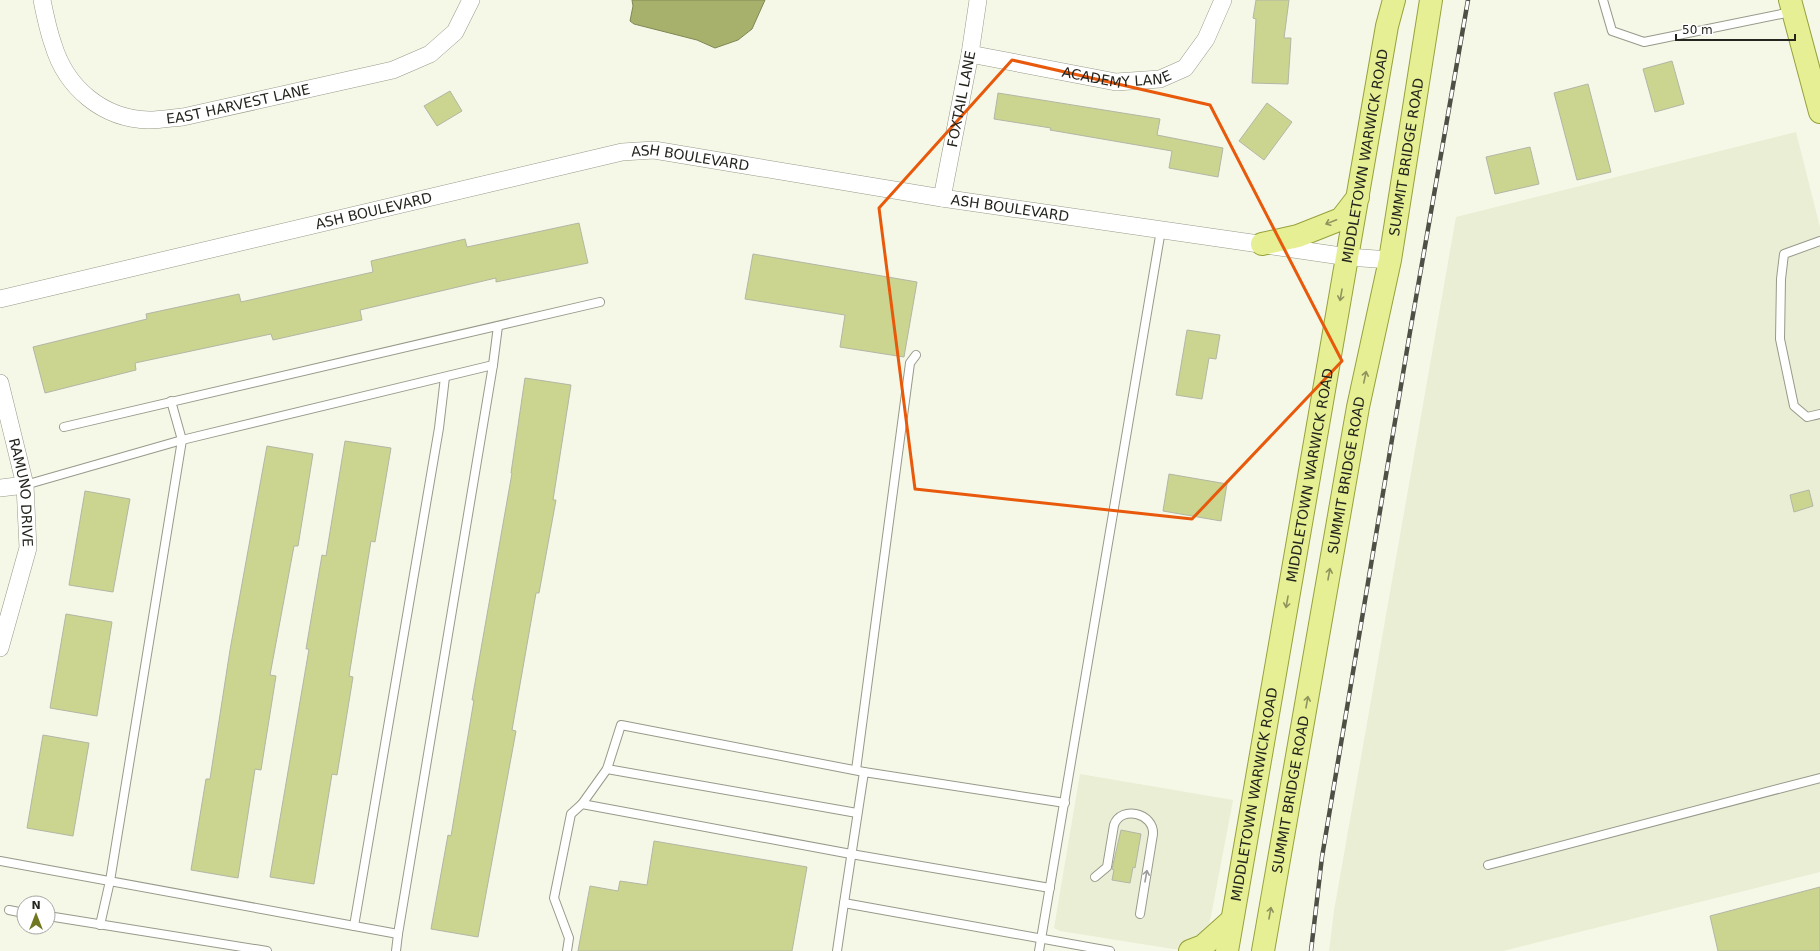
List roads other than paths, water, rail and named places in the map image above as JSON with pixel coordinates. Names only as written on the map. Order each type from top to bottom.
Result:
[{"type":"main road","name":"MIDDLETOWN WARWICK ROAD","points":[[1226,951],[1387,26],[1394,0]]},
{"type":"main road","name":"SUMMIT BRIDGE ROAD","points":[[1263,951],[1358,407],[1390,260],[1431,0]]},
{"type":"main road","points":[[1791,6],[1820,112]]},
{"type":"main road","points":[[1262,244],[1298,236],[1341,219],[1358,196]]},
{"type":"main road","points":[[1190,951],[1203,946],[1232,920]]},
{"type":"street","name":"EAST HARVEST LANE","points":[[42,0],[53,46],[71,82],[91,100],[116,115],[149,120],[183,117],[393,70],[430,54],[455,32],[471,0]]},
{"type":"street","name":"FOXTAIL LANE","points":[[942,198],[970,54],[978,0]]},
{"type":"street","name":"ACADEMY LANE","points":[[970,54],[1116,82],[1160,79],[1185,68],[1206,39],[1223,0]]},
{"type":"street","name":"ASH BOULEVARD","points":[[0,299],[622,152],[654,150],[942,198],[1348,257],[1390,260]]},
{"type":"street","name":"RAMUNO DRIVE","points":[[0,383],[25,485],[28,548],[0,648]]},
{"type":"street","points":[[0,488],[25,485]]},
{"type":"lane","points":[[1602,0],[1612,32],[1644,42],[1791,6]]},
{"type":"lane","points":[[1039,951],[1161,230]]},
{"type":"lane","points":[[1820,241],[1784,254],[1781,279],[1780,339],[1794,406],[1807,416],[1820,414]]},
{"type":"lane","points":[[64,427],[600,302]]},
{"type":"lane","points":[[396,951],[493,365],[498,326]]},
{"type":"lane","points":[[837,951],[857,813],[860,771],[910,362],[916,355]]},
{"type":"lane","points":[[25,485],[182,440],[493,365]]},
{"type":"lane","points":[[354,926],[439,428],[445,377]]},
{"type":"lane","points":[[100,925],[110,881],[182,440],[171,401]]},
{"type":"lane","points":[[567,951],[569,938],[554,898],[571,814],[582,804],[607,769],[621,725],[860,771],[1064,803]]},
{"type":"lane","points":[[607,769],[857,813]]},
{"type":"lane","points":[[1488,864],[1820,778]]},
{"type":"lane","points":[[582,804],[851,854],[1050,888]]},
{"type":"lane","points":[[1095,877],[1107,867],[1114,825],[1119,816],[1128,814],[1139,815],[1150,821],[1154,827],[1140,914]]},
{"type":"lane","points":[[0,861],[398,934]]},
{"type":"lane","points":[[844,903],[1110,951]]},
{"type":"lane","points":[[9,910],[16,911]]},
{"type":"lane","points":[[56,917],[267,951]]},
{"type":"railway","points":[[1311,951],[1322,857],[1410,332],[1468,0]]}]
